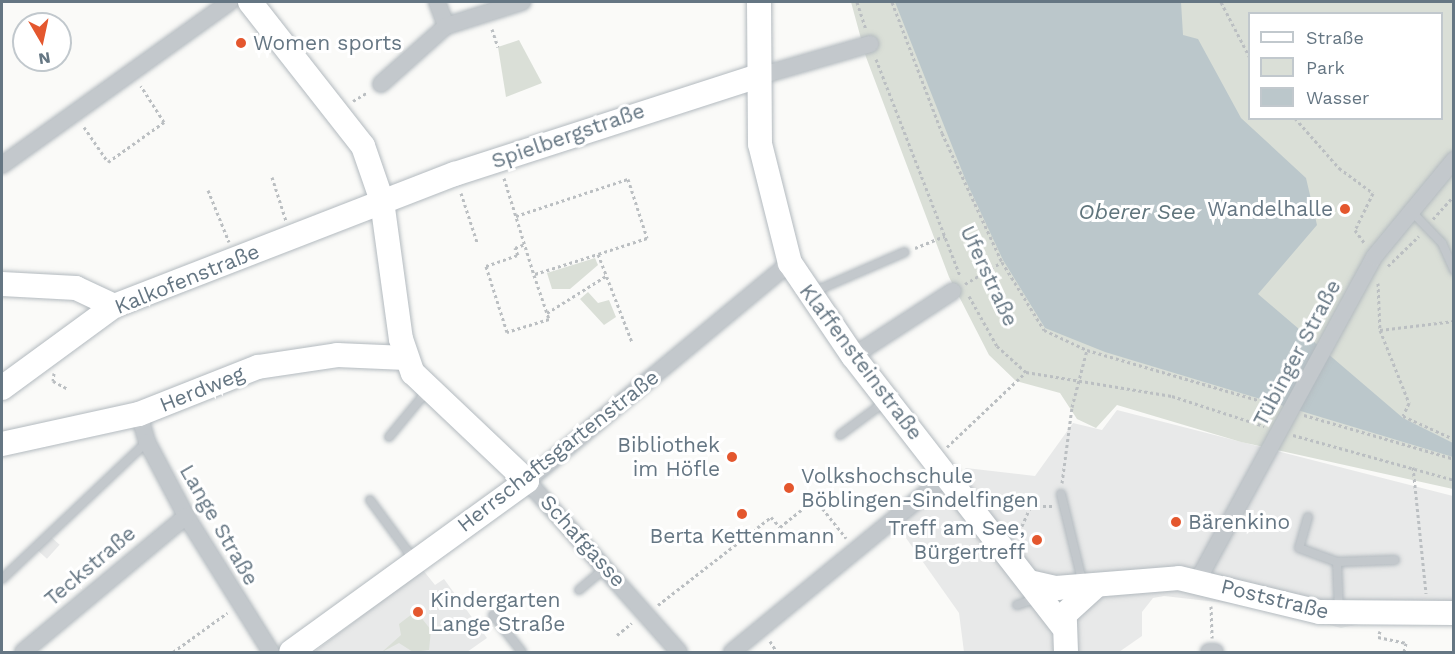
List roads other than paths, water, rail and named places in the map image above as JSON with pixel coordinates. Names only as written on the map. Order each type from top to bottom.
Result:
[{"type":"street","points":[[2,165],[230,2]]},
{"type":"street","points":[[250,2],[339,110],[363,147],[382,201],[387,253],[406,358]]},
{"type":"street","points":[[437,2],[446,26]]},
{"type":"street","points":[[381,84],[446,26],[522,2]]},
{"type":"street","name":"Klaffensteinstraße","points":[[759,2],[756,77],[760,144],[790,263],[807,294],[853,356],[942,466],[1003,547],[1028,595]]},
{"type":"street","points":[[756,77],[870,44]]},
{"type":"street","name":"Spielbergstraße","points":[[382,201],[498,159],[756,77]]},
{"type":"street","name":"Tübinger Straße","points":[[1198,580],[1208,554],[1281,432],[1374,257],[1410,210],[1453,162]]},
{"type":"street","name":"Kalkofenstraße","points":[[2,388],[114,306],[382,201]]},
{"type":"street","name":"Kalkofenstraße","points":[[321,225],[346,220],[363,224],[387,253]]},
{"type":"street","name":"Herrschaftsgartenstraße","points":[[291,652],[414,560],[526,481],[790,263]]},
{"type":"street","points":[[2,284],[76,288],[114,306]]},
{"type":"street","points":[[853,356],[958,288]]},
{"type":"street","name":"Herdweg","points":[[2,444],[139,414],[258,366],[337,355],[406,358]]},
{"type":"street","name":"Schafgasse","points":[[406,358],[427,391],[526,481],[608,566],[679,652]]},
{"type":"street","name":"Lange Straße","points":[[139,414],[147,442],[186,516],[238,605],[271,652]]},
{"type":"street","points":[[732,652],[855,550],[942,466]]},
{"type":"street","name":"Teckstraße","points":[[23,652],[186,516]]},
{"type":"street","name":"Poststraße","points":[[1028,595],[1044,588],[1198,580],[1339,614],[1426,610],[1454,613]]},
{"type":"street","points":[[1066,652],[1062,625],[1070,606],[1090,586]]},
{"type":"street","points":[[1028,595],[1062,625]]},
{"type":"street","points":[[1209,652],[1215,652]]},
{"type":"lane","points":[[1410,210],[1442,243],[1454,270]]},
{"type":"lane","points":[[807,294],[905,252]]},
{"type":"lane","points":[[389,437],[427,391]]},
{"type":"lane","points":[[840,435],[888,400]]},
{"type":"lane","points":[[2,579],[147,442]]},
{"type":"lane","points":[[1061,494],[1090,586]]},
{"type":"lane","points":[[370,501],[414,560]]},
{"type":"lane","points":[[1308,517],[1299,548],[1337,562],[1395,560]]},
{"type":"lane","points":[[1337,562],[1339,614]]},
{"type":"lane","points":[[579,590],[608,566]]},
{"type":"lane","points":[[493,615],[522,652]]},
{"type":"water","name":"Oberer See","points":[[895,2],[1181,2],[1183,35],[1198,39],[1241,118],[1306,178],[1317,225],[1258,294],[1403,418],[1453,443],[1453,457],[1105,352],[1045,328],[1003,260],[966,181]]},
{"type":"place","name":"Women sports","points":[[241,43]]},
{"type":"place","name":"Wandelhalle","points":[[1345,209]]},
{"type":"place","name":"Bibliothek im Höfle","points":[[732,457]]},
{"type":"place","name":"Volkshochschule Böblingen-Sindelfingen","points":[[789,488]]},
{"type":"place","name":"Berta Kettenmann","points":[[742,514]]},
{"type":"place","name":"Bärenkino","points":[[1176,522]]},
{"type":"place","name":"Treff am See, Bürgertreff","points":[[1037,540]]},
{"type":"place","name":"Kindergarten Lange Straße","points":[[418,612]]}]
